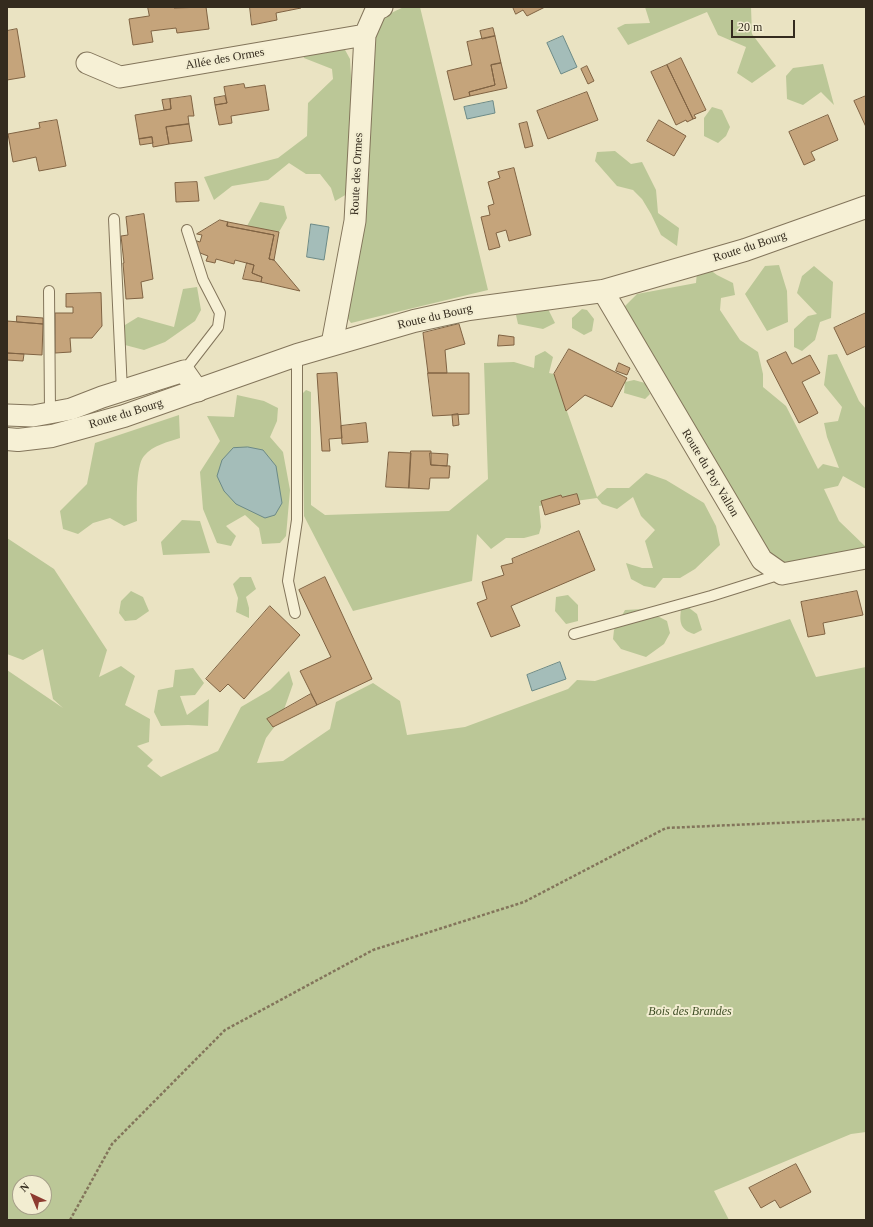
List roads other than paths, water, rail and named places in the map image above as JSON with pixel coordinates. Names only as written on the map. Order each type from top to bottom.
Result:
[{"type":"street","name":"Route des Ormes","points":[[332,344],[355,221],[365,35],[376,10],[382,7]]},
{"type":"street","name":"Allée des Ormes","points":[[87,63],[120,77],[365,35]]},
{"type":"street","name":"Route du Bourg","points":[[7,439],[18,440],[52,436],[124,416],[297,355],[414,321],[469,309],[603,290],[745,250],[866,207]]},
{"type":"street","name":"Route du Puy Vallon","points":[[603,290],[762,560],[782,574]]},
{"type":"street","points":[[7,416],[33,416],[71,409],[184,371],[198,391]]},
{"type":"street","points":[[782,574],[866,558]]},
{"type":"lane","points":[[114,219],[122,391]]},
{"type":"lane","points":[[184,371],[218,327],[220,313],[203,280],[188,230]]},
{"type":"lane","points":[[49,292],[50,412]]},
{"type":"lane","points":[[295,613],[288,581],[297,520],[297,355]]},
{"type":"lane","points":[[574,634],[711,596],[782,574]]},
{"type":"water","points":[[563,36],[577,67],[561,74],[547,43]]},
{"type":"water","points":[[493,101],[495,113],[467,119],[464,107]]},
{"type":"water","points":[[311,224],[329,227],[324,260],[307,257]]},
{"type":"water","points":[[248,447],[263,450],[276,466],[282,503],[275,515],[265,518],[236,504],[224,491],[217,476],[222,460],[233,448]]},
{"type":"water","points":[[560,662],[566,679],[532,691],[527,675]]},
{"type":"park label","name":"Bois des Brandes","points":[[690,1012]]}]
